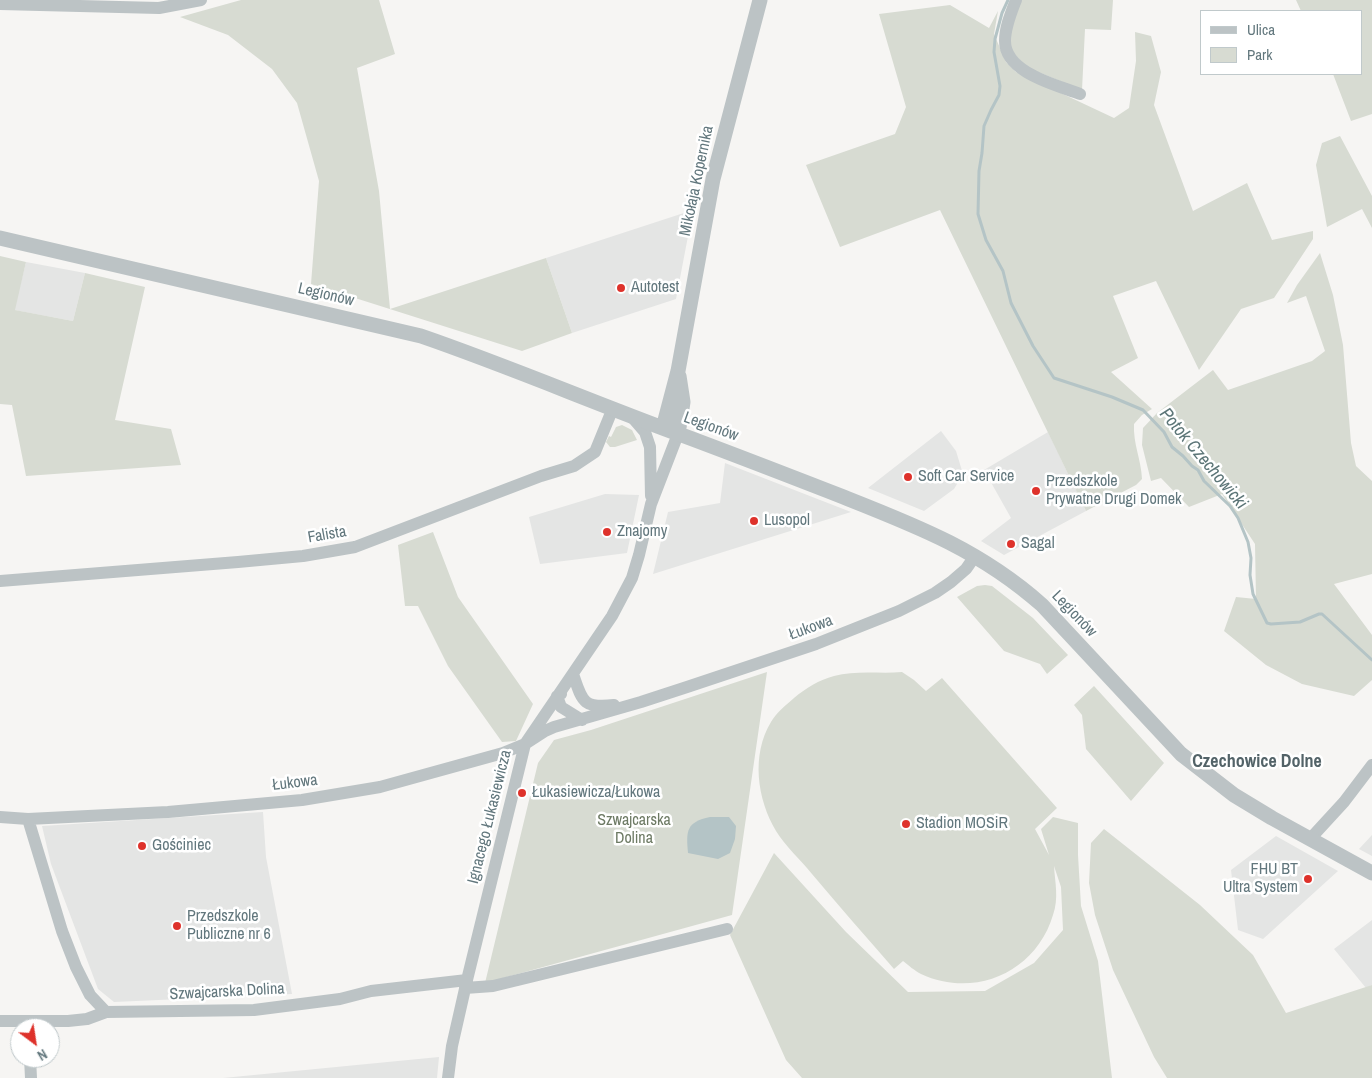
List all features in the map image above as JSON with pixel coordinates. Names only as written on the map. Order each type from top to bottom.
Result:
[{"type":"street","points":[[0,4],[159,8],[200,0]]},
{"type":"street","name":"Mikołaja Kopernika","points":[[663,428],[678,372],[713,179],[760,0]]},
{"type":"street","points":[[1016,0],[1009,19],[1005,42],[1014,63],[1027,73],[1080,94]]},
{"type":"street","name":"Legionów","points":[[0,238],[420,336],[476,355],[678,434],[749,459],[919,527],[975,556],[1022,587],[1042,605],[1180,754],[1234,794],[1372,873]]},
{"type":"street","name":"Mikołaja Kopernika","points":[[678,372],[683,402],[678,434]]},
{"type":"street","name":"Falista","points":[[0,581],[303,556],[355,547],[541,476],[574,466],[595,452],[613,408]]},
{"type":"street","name":"Ignacego Łukasiewicza","points":[[630,415],[645,432],[650,447],[651,504]]},
{"type":"street","points":[[650,447],[663,428]]},
{"type":"street","name":"Ignacego Łukasiewicza","points":[[448,1078],[452,1046],[466,984],[525,744],[612,616],[632,578],[651,504],[678,434]]},
{"type":"street","name":"Łukowa","points":[[0,817],[28,819],[168,812],[302,800],[380,787],[503,753],[525,744],[545,731],[641,702],[816,644],[899,612],[935,593],[951,582],[966,569],[975,556]]},
{"type":"street","points":[[573,674],[581,697]]},
{"type":"street","name":"Łukowa","points":[[557,696],[570,694],[581,697],[590,704],[602,707],[641,702]]},
{"type":"street","points":[[557,696],[561,707],[582,720]]},
{"type":"street","points":[[1310,839],[1344,802],[1372,765]]},
{"type":"street","points":[[28,819],[62,931],[76,967],[90,995],[106,1012]]},
{"type":"street","name":"Szwajcarska Dolina","points":[[60,1022],[87,1019],[106,1012],[254,1010],[340,999],[371,991],[466,984],[493,986],[727,930]]},
{"type":"shaded area","points":[[693,210],[676,299],[572,333],[546,258]]},
{"type":"shaded area","points":[[26,262],[85,273],[73,321],[14,310]]},
{"type":"shaded area","points":[[941,431],[956,451],[963,474],[954,489],[924,511],[868,488]]},
{"type":"shaded area","name":"Przedszkole Prywatne Drugi Domek","points":[[1048,432],[1086,511],[1004,555],[981,541],[1011,518],[984,470]]},
{"type":"shaded area","points":[[725,463],[851,512],[653,574],[668,512],[720,503]]},
{"type":"shaded area","points":[[605,494],[639,495],[627,553],[540,564],[529,517]]},
{"type":"shaded area","name":"Przedszkole Publiczne nr 6","points":[[263,812],[266,857],[292,994],[114,1002],[98,989],[51,864],[42,826]]},
{"type":"shaded area","points":[[710,817],[729,817],[736,826],[735,839],[730,853],[718,859],[688,853],[687,839],[689,829],[696,822]]},
{"type":"shaded area","points":[[1372,835],[1372,856],[1359,849]]},
{"type":"shaded area","points":[[1276,836],[1338,871],[1263,939],[1238,930],[1231,870]]},
{"type":"shaded area","points":[[1372,920],[1372,985],[1366,988],[1334,949]]},
{"type":"shaded area","points":[[439,1057],[437,1078],[223,1078]]},
{"type":"green space","points":[[241,0],[379,0],[395,54],[357,68],[379,191],[390,309],[546,258],[572,333],[522,351],[311,284],[319,181],[297,103],[272,69],[228,35],[180,17]]},
{"type":"green space","points":[[1020,0],[1113,0],[1111,30],[1085,29],[1082,90],[1026,67],[1009,48],[1009,25]]},
{"type":"green space","points":[[1296,0],[1372,0],[1372,114],[1351,121],[1333,75],[1362,75],[1362,10],[1301,10]]},
{"type":"green space","points":[[950,5],[989,28],[998,11],[994,34],[1006,62],[1016,72],[1114,118],[1129,108],[1136,61],[1135,32],[1151,36],[1161,72],[1154,105],[1193,211],[1247,183],[1272,240],[1313,231],[1313,239],[1274,298],[1241,309],[1199,370],[1156,281],[1113,296],[1138,358],[1111,372],[1152,409],[1142,415],[1134,424],[1142,479],[1136,485],[1086,511],[940,210],[840,247],[806,165],[895,134],[906,107],[879,14]]},
{"type":"green space","points":[[1340,136],[1372,196],[1372,228],[1362,209],[1327,227],[1316,165],[1322,143]]},
{"type":"green space","points":[[1320,253],[1333,295],[1343,345],[1351,443],[1356,466],[1372,481],[1372,574],[1334,584],[1372,635],[1372,680],[1354,696],[1302,684],[1266,665],[1224,631],[1236,597],[1256,599],[1255,544],[1222,494],[1189,507],[1161,478],[1151,481],[1142,445],[1143,428],[1157,413],[1213,370],[1228,390],[1312,361],[1325,351],[1306,296],[1287,303],[1297,285]]},
{"type":"green space","points":[[0,256],[26,262],[15,310],[73,321],[85,273],[145,287],[115,420],[171,429],[181,465],[26,476],[12,405],[0,404]]},
{"type":"green space","points":[[622,425],[632,430],[637,440],[610,447],[606,442],[609,436],[611,437],[616,427]]},
{"type":"green space","points":[[433,532],[458,597],[533,704],[516,741],[502,742],[448,666],[418,606],[405,606],[398,545]]},
{"type":"green space","points":[[977,586],[992,586],[1033,618],[1068,655],[1047,674],[1040,664],[1004,651],[957,597]]},
{"type":"green space","name":"Szwajcarska Dolina","points":[[767,672],[732,915],[485,983],[538,763],[554,740],[591,730]]},
{"type":"green space","points":[[902,672],[926,691],[942,678],[1057,808],[1035,829],[1049,855],[1041,829],[1053,817],[1078,823],[1081,906],[1098,961],[1112,1078],[802,1078],[786,1060],[730,935],[774,853],[846,932],[908,992],[985,991],[1034,963],[1063,930],[1061,887],[1054,866],[1056,897],[1053,915],[1045,935],[1033,952],[1018,965],[1001,975],[982,981],[962,983],[941,981],[921,974],[903,961],[894,969],[788,848],[776,831],[764,805],[759,777],[759,763],[765,735],[776,715],[803,691],[828,678],[850,673]]},
{"type":"green space","points":[[1094,686],[1164,763],[1131,801],[1086,749],[1082,715],[1074,705]]},
{"type":"green space","points":[[1104,829],[1200,905],[1253,955],[1286,1013],[1372,985],[1372,1078],[1167,1078],[1154,1057],[1113,970],[1095,915],[1089,883],[1091,843]]},
{"type":"waterway","name":"Potok Czechowicki","points":[[1008,0],[1002,13],[995,39],[994,52],[1000,86],[999,95],[984,126],[979,171],[978,214],[986,240],[1003,271],[1011,303],[1033,346],[1054,378],[1112,397],[1143,410],[1164,432],[1172,447],[1198,470],[1204,481],[1230,506],[1238,518],[1248,542],[1253,594],[1267,623],[1300,622],[1322,614],[1372,660]]},
{"type":"place","name":"Autotest","points":[[621,288]]},
{"type":"place","name":"Soft Car Service","points":[[908,477]]},
{"type":"place","name":"Przedszkole Prywatne Drugi Domek","points":[[1036,491]]},
{"type":"place","name":"Lusopol","points":[[754,521]]},
{"type":"place","name":"Znajomy","points":[[607,532]]},
{"type":"place","name":"Sagal","points":[[1011,544]]},
{"type":"place","name":"Łukasiewicza/Łukowa","points":[[522,793]]},
{"type":"place","name":"Stadion MOSiR","points":[[906,824]]},
{"type":"place","name":"Gościniec","points":[[142,846]]},
{"type":"place","name":"FHU BT Ultra System","points":[[1308,879]]},
{"type":"place","name":"Przedszkole Publiczne nr 6","points":[[177,926]]},
{"type":"district","name":"Czechowice Dolne","points":[[1257,762]]}]
